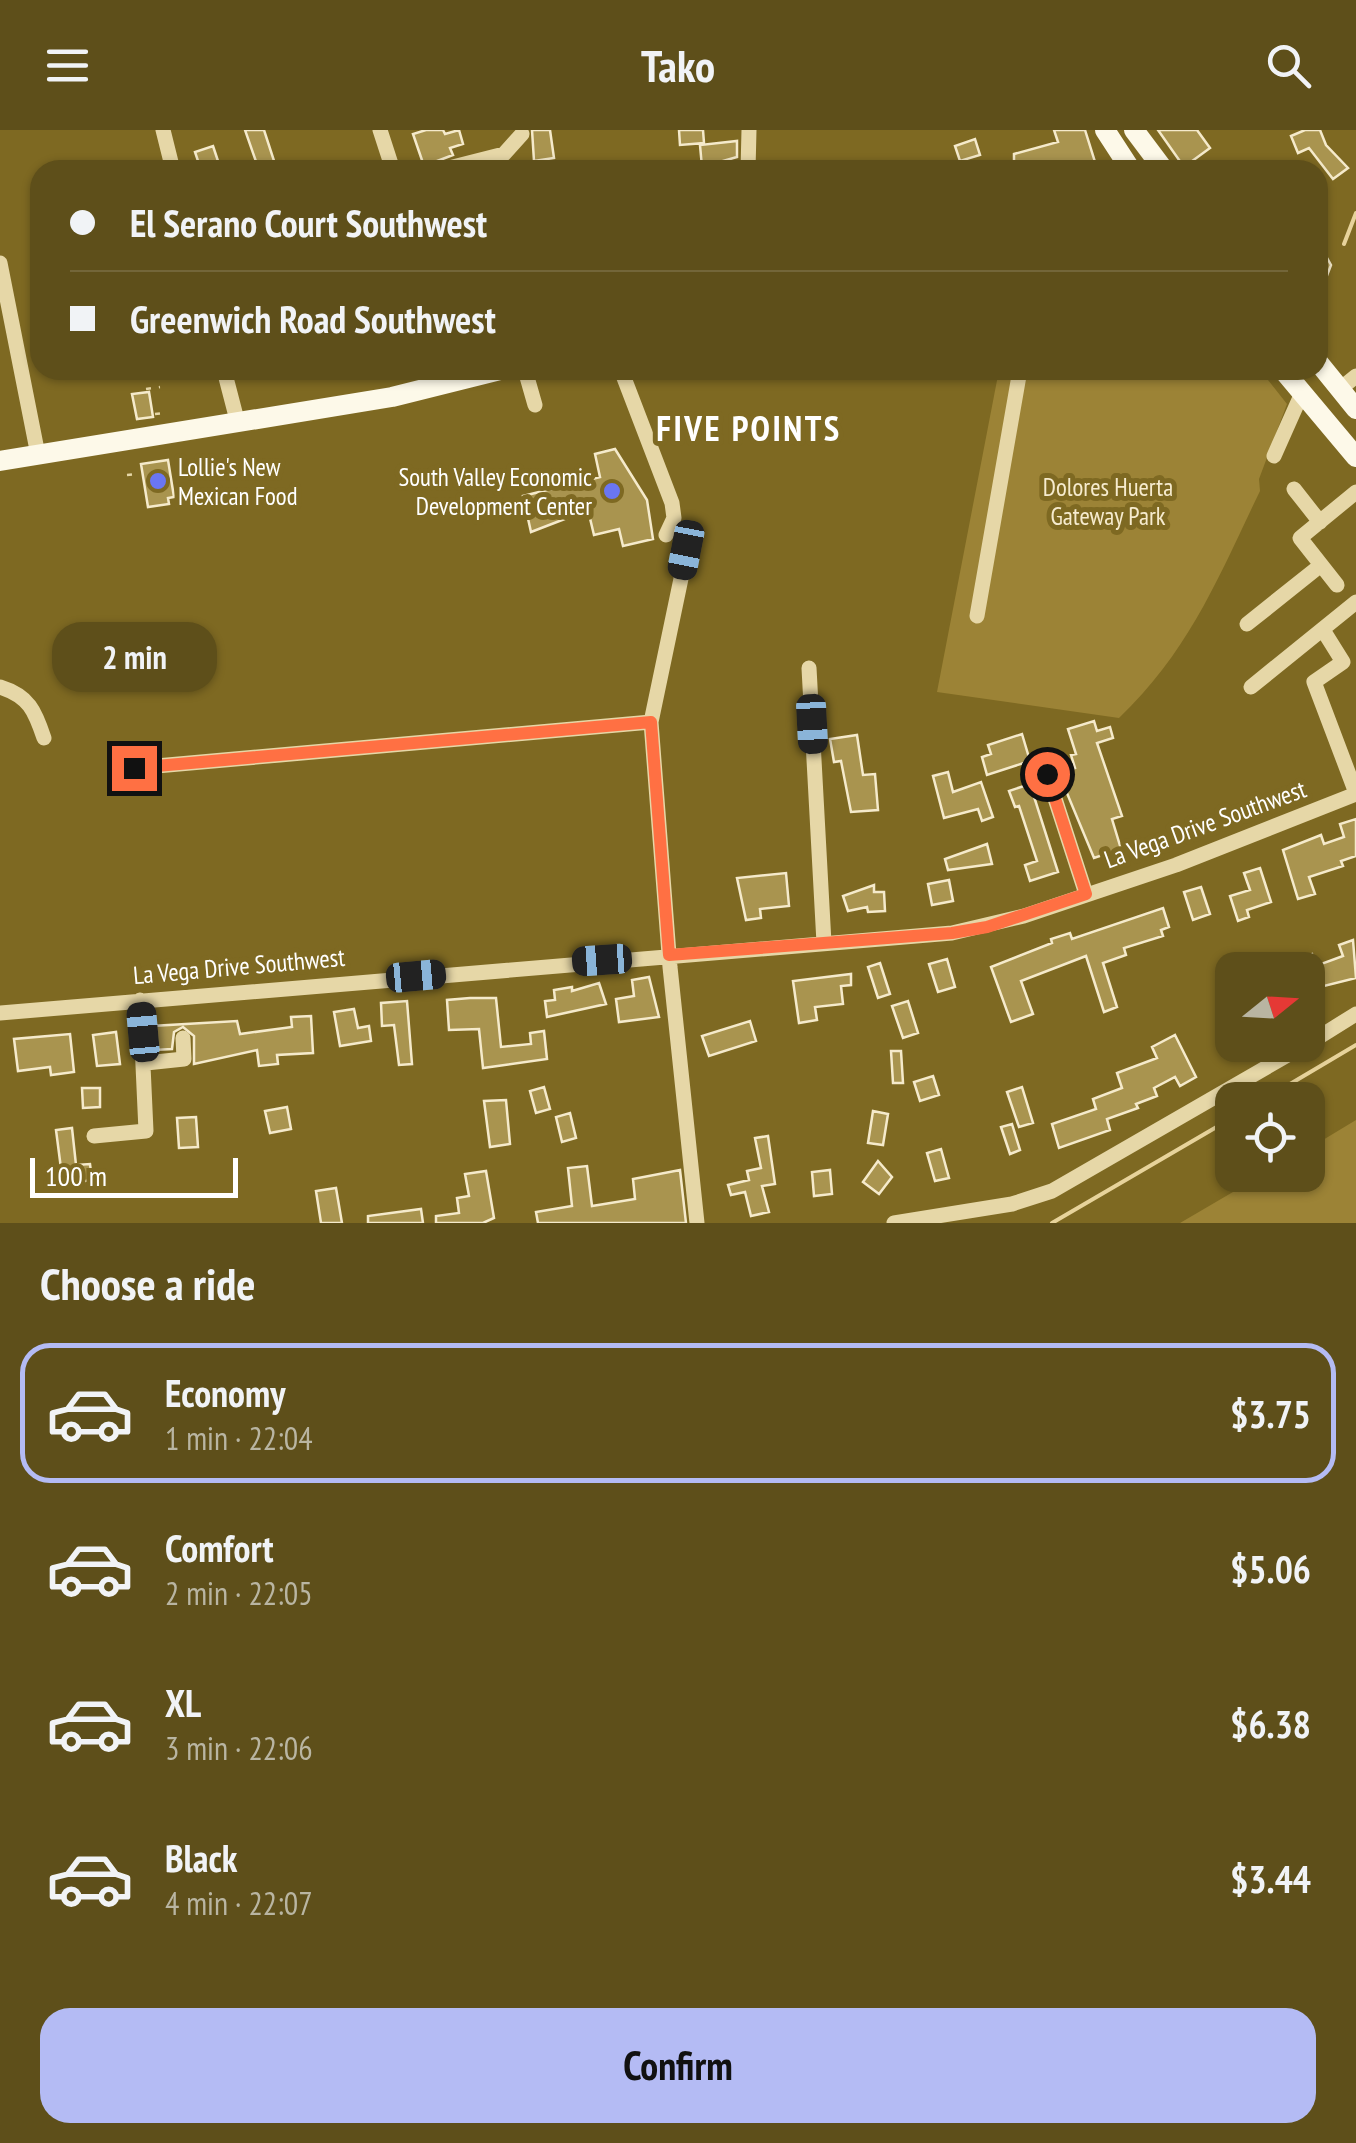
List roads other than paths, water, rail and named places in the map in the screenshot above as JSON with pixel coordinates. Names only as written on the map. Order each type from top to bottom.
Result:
[{"type":"main road","points":[[1105,130],[1123,160]]},
{"type":"main road","points":[[1134,130],[1156,160]]},
{"type":"main road","points":[[0,461],[392,397],[460,380]]},
{"type":"main road","points":[[1291,380],[1356,458]]},
{"type":"main road","points":[[1348,383],[1356,408]]},
{"type":"street","points":[[163,130],[171,160]]},
{"type":"street","points":[[380,130],[390,160]]},
{"type":"street","points":[[748,130],[748,160]]},
{"type":"street","points":[[480,160],[504,154],[522,134]]},
{"type":"street","points":[[0,263],[38,455]]},
{"type":"street","points":[[227,380],[237,420]]},
{"type":"street","points":[[528,380],[535,405]]},
{"type":"street","points":[[625,380],[672,504],[674,518],[666,535]]},
{"type":"street","points":[[977,616],[1018,380]]},
{"type":"street","points":[[1274,456],[1302,393]]},
{"type":"street","points":[[1294,489],[1320,522]]},
{"type":"street","points":[[1337,585],[1300,538],[1356,492]]},
{"type":"street","points":[[686,550],[651,722],[669,955],[697,1223]]},
{"type":"street","points":[[1248,624],[1320,565]]},
{"type":"street","points":[[1251,686],[1356,602]]},
{"type":"street","points":[[1314,682],[1343,662],[1323,630]]},
{"type":"street","points":[[1292,655],[1314,682],[1356,793]]},
{"type":"street","points":[[810,668],[824,943]]},
{"type":"street","points":[[0,687],[19,693],[34,708],[44,738]]},
{"type":"street","points":[[134,768],[651,722]]},
{"type":"street","points":[[1048,761],[1047,774],[1086,894]]},
{"type":"street","name":"La Vega Drive Southwest","points":[[0,1013],[987,927],[1221,849],[1356,793]]},
{"type":"street","points":[[94,1136],[146,1130],[146,1064],[140,1000]]},
{"type":"street","points":[[1325,1033],[1356,1014]]},
{"type":"street","points":[[146,1064],[184,1060],[183,1038]]},
{"type":"street","points":[[894,1223],[1012,1204],[1052,1191],[1275,1062]]},
{"type":"waterway","points":[[1344,244],[1356,213]]},
{"type":"waterway","points":[[1293,1082],[1356,1045]]},
{"type":"waterway","points":[[1052,1223],[1215,1128]]},
{"type":"place","name":"Lollie's New Mexican Food","points":[[158,481]]},
{"type":"place","name":"South Valley Economic Development Center","points":[[612,491]]},
{"type":"district","name":"FIVE POINTS","points":[[749,429]]},
{"type":"park label","name":"Dolores Huerta Gateway Park","points":[[1108,502]]}]
